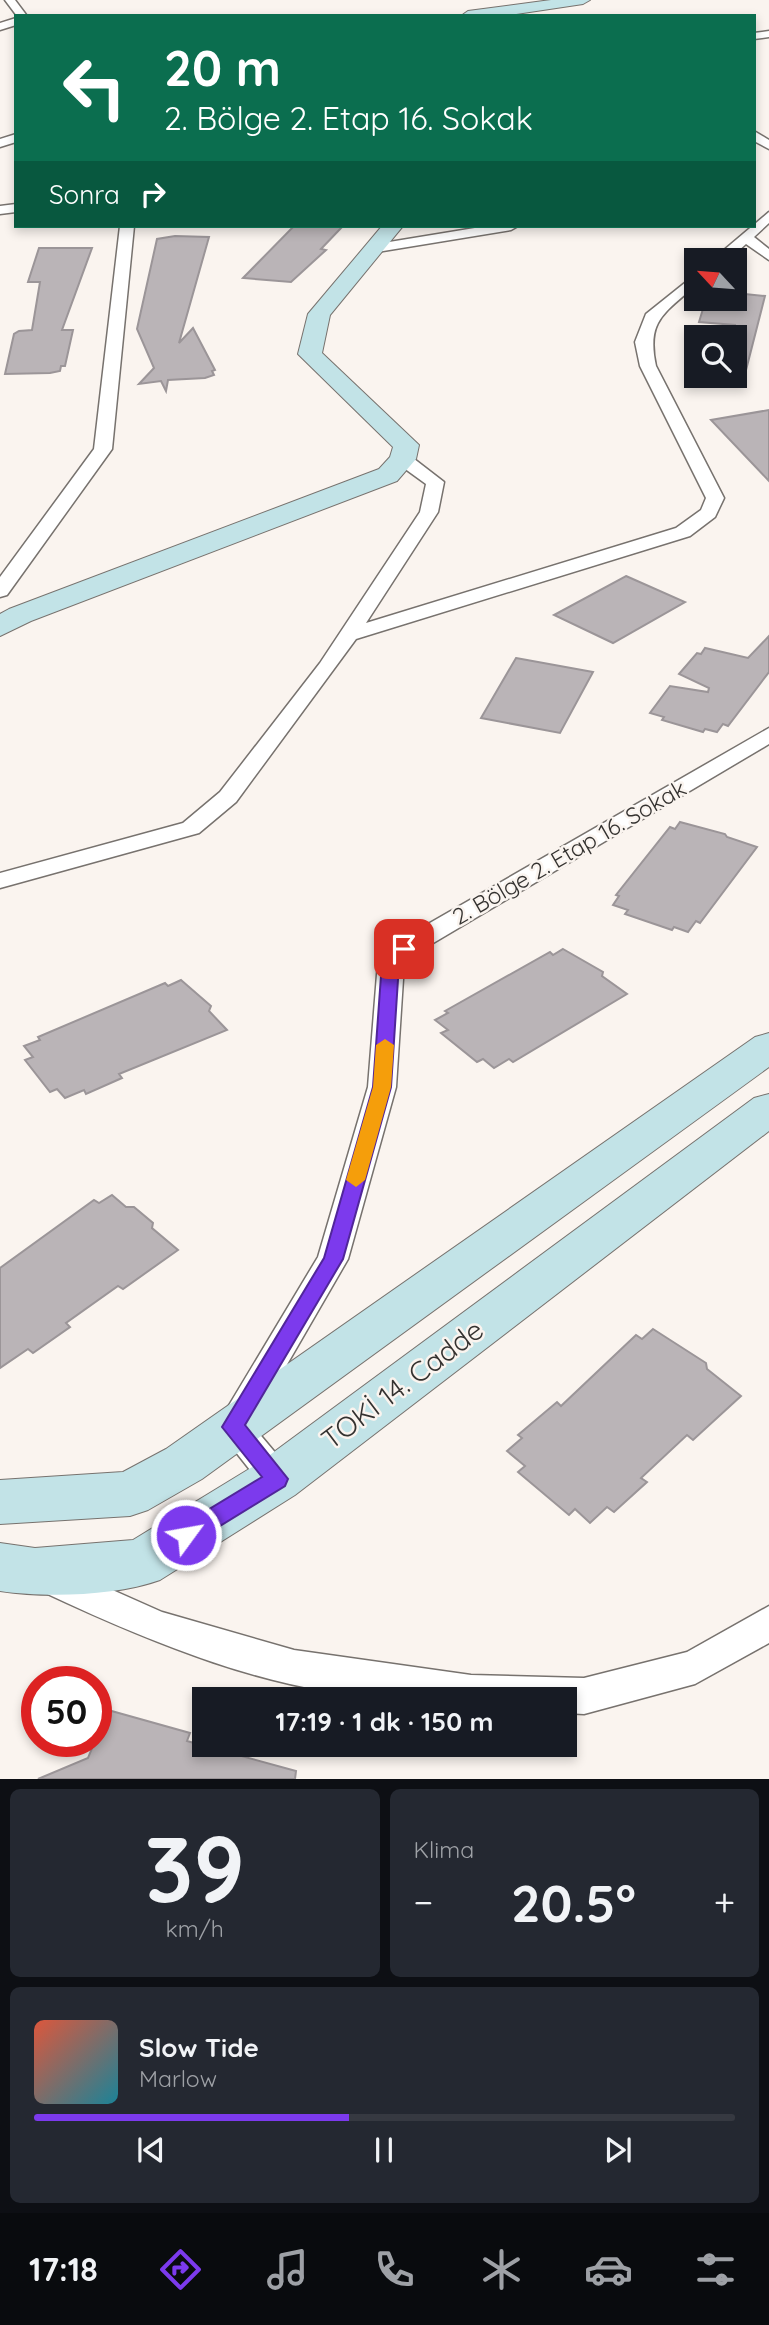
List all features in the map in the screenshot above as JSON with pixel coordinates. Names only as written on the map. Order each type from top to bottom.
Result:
[{"type":"street","points":[[482,14],[583,0]]},
{"type":"street","points":[[734,248],[769,216]]},
{"type":"street","points":[[0,591],[103,449],[127,228]]},
{"type":"street","points":[[0,627],[20,615],[388,475],[403,459],[406,445],[310,355],[319,314],[392,228]]},
{"type":"street","points":[[377,248],[499,228]]},
{"type":"street","points":[[747,237],[769,256]]},
{"type":"street","points":[[348,635],[628,551],[683,531],[709,513],[715,498],[648,366],[643,342],[654,314],[684,288]]},
{"type":"street","points":[[0,881],[191,828],[228,797],[328,667],[429,512],[435,482],[403,459]]},
{"type":"street","name":"2. Bölge 2. Etap 16. Sokak","points":[[233,1427],[333,1259],[382,1087],[391,962],[404,949],[769,735]]},
{"type":"street","points":[[0,1502],[130,1494],[184,1464],[769,1047]]},
{"type":"street","name":"TOKİ 14. Cadde","points":[[18,1569],[141,1563],[277,1479],[769,1109]]},
{"type":"street","points":[[233,1427],[277,1479]]},
{"type":"street","points":[[18,1569],[156,1627],[294,1667],[471,1693],[584,1696],[695,1667],[769,1623]]},
{"type":"building","points":[[292,228],[341,228],[321,249],[326,250],[291,282],[243,278]]},
{"type":"building","points":[[175,236],[209,237],[179,343],[193,328],[215,370],[212,371],[214,375],[205,378],[168,380],[166,391],[161,381],[139,384],[154,368],[137,329],[157,239]]},
{"type":"building","points":[[39,248],[92,248],[62,330],[73,330],[65,366],[61,366],[60,371],[50,373],[5,374],[14,334],[32,330],[40,282],[28,282]]},
{"type":"building","points":[[747,294],[765,296],[747,366],[747,325],[699,322],[702,312],[747,312]]},
{"type":"building","points":[[769,410],[769,481],[711,420]]},
{"type":"building","points":[[626,576],[685,602],[613,643],[554,615]]},
{"type":"building","points":[[769,636],[769,672],[728,726],[723,724],[717,732],[705,729],[703,732],[662,720],[664,717],[650,713],[670,686],[708,692],[709,688],[679,674],[697,653],[701,654],[705,648],[748,658]]},
{"type":"building","points":[[516,658],[593,672],[560,733],[481,718]]},
{"type":"building","points":[[680,822],[725,834],[757,847],[700,923],[696,921],[688,932],[674,927],[672,930],[625,914],[628,910],[613,905],[619,896],[616,895],[670,827],[675,829]]},
{"type":"building","points":[[563,949],[603,972],[602,976],[627,994],[513,1062],[509,1059],[494,1068],[483,1059],[477,1062],[441,1033],[448,1030],[435,1020],[448,1013],[445,1011],[550,952],[553,955]]},
{"type":"building","points":[[181,980],[211,1006],[209,1011],[227,1030],[119,1074],[122,1078],[86,1094],[84,1090],[65,1098],[57,1089],[50,1092],[25,1060],[33,1057],[24,1046],[40,1040],[38,1037],[165,983],[168,986]]},
{"type":"building","points":[[112,1195],[126,1207],[134,1207],[153,1223],[152,1228],[178,1250],[123,1289],[118,1286],[66,1323],[70,1327],[33,1353],[28,1349],[0,1368],[0,1268],[94,1200],[99,1203]]},
{"type":"building","points":[[653,1329],[706,1363],[707,1369],[741,1396],[693,1440],[687,1435],[641,1478],[647,1482],[614,1512],[607,1507],[590,1523],[575,1509],[569,1515],[518,1472],[525,1466],[507,1451],[522,1438],[518,1435],[557,1402],[561,1406],[636,1335],[642,1339]]},
{"type":"building","points":[[112,1711],[190,1733],[187,1741],[192,1742],[192,1757],[245,1757],[296,1771],[295,1779],[38,1779],[88,1758],[112,1757]]},
{"type":"slow traffic","points":[[356,1180],[382,1087],[385,1045]]},
{"type":"route","points":[[186,1535],[277,1479],[233,1427],[333,1259],[382,1087],[387,985],[391,962],[404,949]]}]
